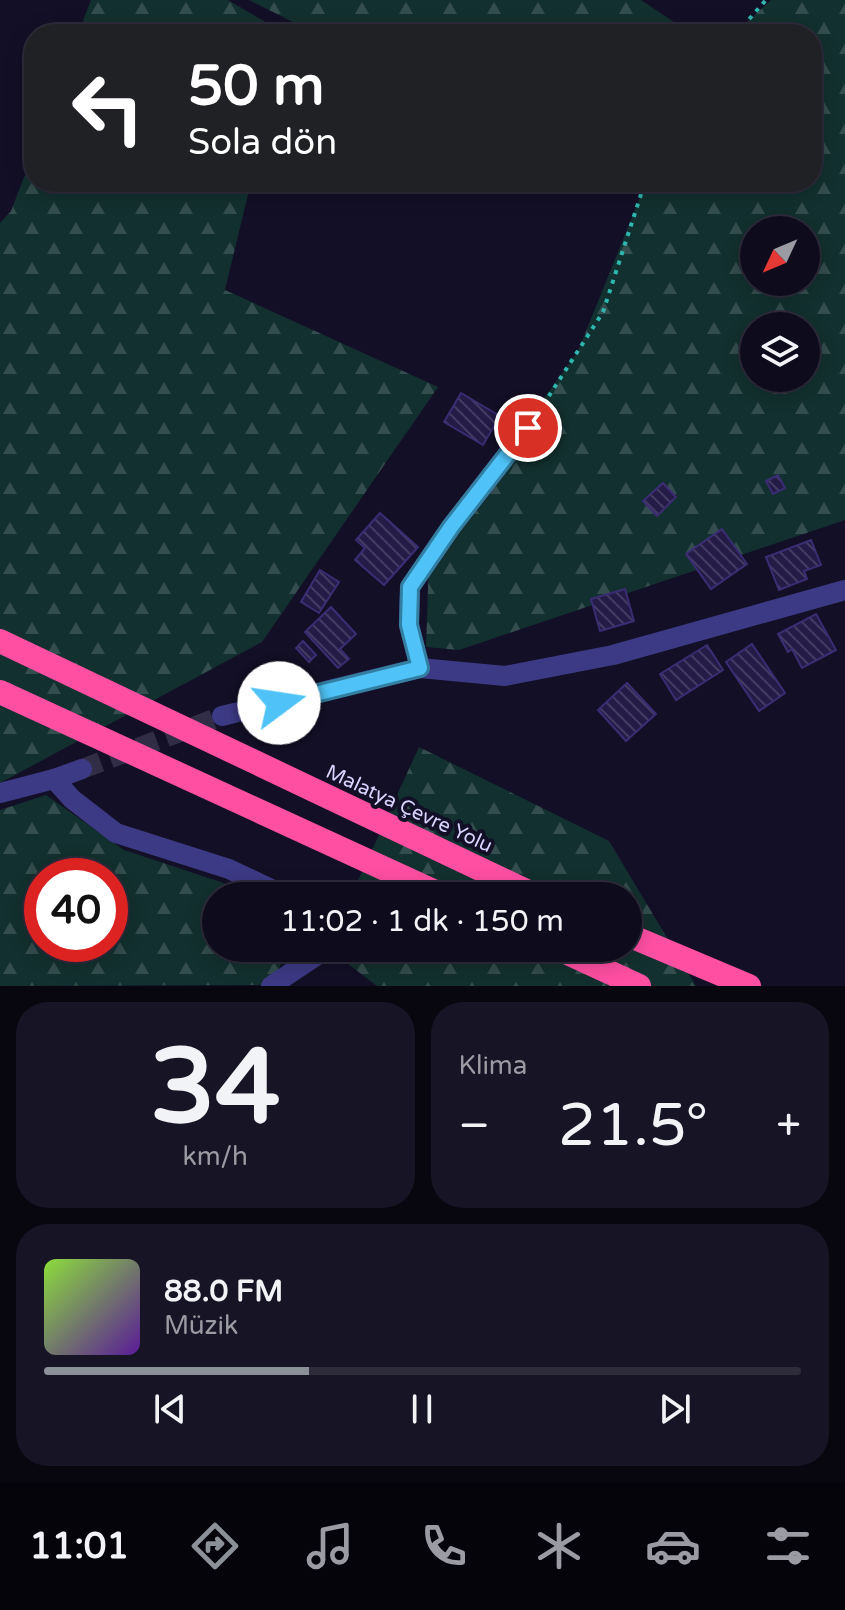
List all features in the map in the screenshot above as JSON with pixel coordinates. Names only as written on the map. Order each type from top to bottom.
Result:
[{"type":"highway","name":"Malatya Çevre Yolu","points":[[0,641],[508,882]]},
{"type":"highway","points":[[0,692],[414,882]]},
{"type":"highway","points":[[642,941],[749,986]]},
{"type":"highway","points":[[587,962],[639,986]]},
{"type":"street","points":[[420,668],[409,625],[410,587],[451,527],[528,428]]},
{"type":"street","points":[[222,716],[420,668],[505,676],[613,655],[845,590]]},
{"type":"street","points":[[0,793],[82,769]]},
{"type":"street","points":[[54,779],[72,799],[116,833],[229,869],[256,882]]},
{"type":"street","points":[[271,986],[307,962]]},
{"type":"path","points":[[745,24],[766,0]]},
{"type":"path","points":[[528,428],[603,312],[642,192]]},
{"type":"green space","points":[[91,0],[228,0],[269,24],[82,24]]},
{"type":"green space","points":[[249,0],[641,0],[677,24],[297,24]]},
{"type":"green space","points":[[771,0],[845,0],[845,520],[459,650],[426,647],[429,559],[578,351],[641,195],[635,192],[822,192],[822,24],[745,24]]},
{"type":"green space","points":[[24,177],[24,192],[249,192],[225,290],[438,387],[262,642],[0,783],[0,223],[11,211]]},
{"type":"green space","points":[[419,747],[609,841],[634,882],[357,882]]},
{"type":"green space","points":[[46,795],[124,850],[221,882],[202,882],[202,962],[282,962],[273,985],[0,986],[0,810]]},
{"type":"green space","points":[[642,896],[696,986],[377,986],[345,962],[642,962]]},
{"type":"building","points":[[461,393],[500,416],[483,445],[444,422]]},
{"type":"building","points":[[778,475],[785,488],[773,494],[766,481]]},
{"type":"building","points":[[663,483],[676,497],[657,516],[643,501]]},
{"type":"building","points":[[380,513],[418,547],[384,585],[355,560],[365,548],[356,540]]},
{"type":"building","points":[[722,529],[747,564],[711,589],[686,554]]},
{"type":"building","points":[[811,540],[821,565],[804,571],[807,579],[779,590],[766,557]]},
{"type":"building","points":[[320,570],[339,582],[319,613],[301,602]]},
{"type":"building","points":[[625,589],[634,621],[600,631],[591,599]]},
{"type":"building","points":[[331,607],[356,634],[340,649],[349,659],[338,668],[305,632]]},
{"type":"building","points":[[816,614],[836,650],[802,668],[792,649],[788,652],[778,634]]},
{"type":"building","points":[[303,641],[316,655],[309,662],[296,648]]},
{"type":"building","points":[[752,644],[785,693],[759,711],[726,662]]},
{"type":"building","points":[[707,645],[723,670],[676,700],[660,674]]},
{"type":"building","points":[[627,683],[656,714],[626,741],[598,710]]},
{"type":"tunnel","points":[[82,769],[222,716]]},
{"type":"route","points":[[279,703],[420,668],[409,625],[410,587],[451,527],[528,428]]}]
